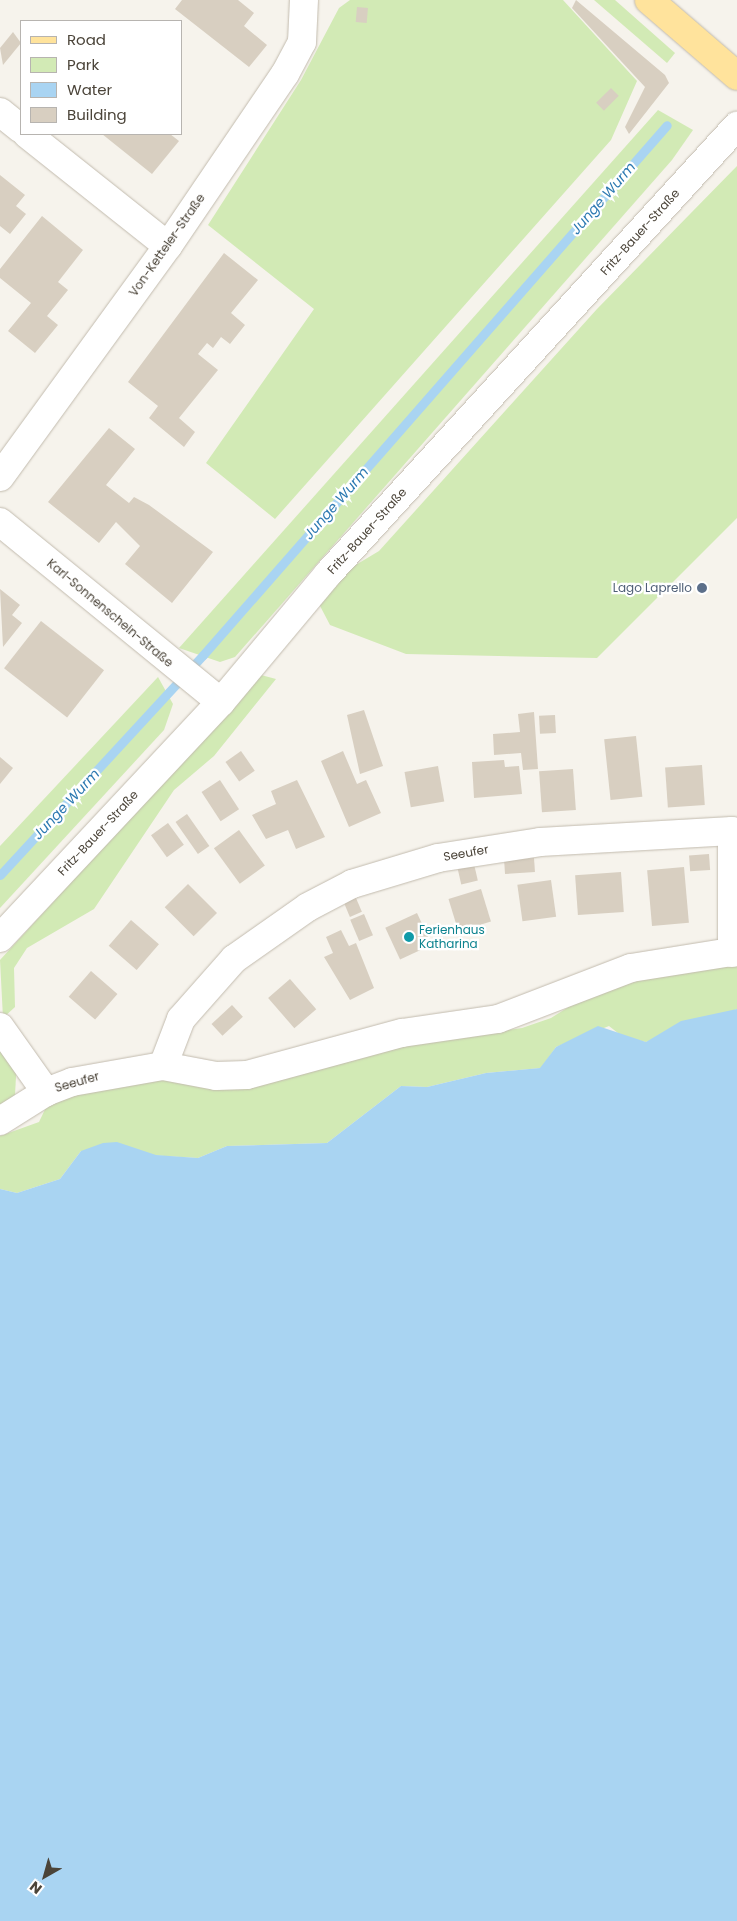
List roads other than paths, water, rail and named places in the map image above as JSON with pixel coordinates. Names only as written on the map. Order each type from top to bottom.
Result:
[{"type":"main road","points":[[649,0],[737,76]]},
{"type":"street","name":"Von-Ketteler-Straße","points":[[0,477],[168,246],[293,58],[302,42],[304,0]]},
{"type":"street","points":[[0,112],[20,128]]},
{"type":"street","name":"Fritz-Bauer-Straße","points":[[0,938],[221,702],[328,574],[737,126]]},
{"type":"street","points":[[28,135],[168,246]]},
{"type":"street","name":"Karl-Sonnenschein-Straße","points":[[0,522],[159,656],[221,702]]},
{"type":"street","name":"Seeufer","points":[[0,1121],[46,1092],[110,1074],[163,1066],[216,1076],[247,1075],[394,1034],[507,1016],[631,968],[735,952],[732,831],[540,842],[438,858],[352,884],[308,908],[234,959],[181,1019],[163,1066]]},
{"type":"street","points":[[0,1027],[46,1092]]},
{"type":"water","points":[[737,1009],[737,1921],[0,1921],[0,1189],[17,1193],[60,1179],[81,1151],[103,1143],[117,1142],[156,1155],[198,1158],[227,1146],[327,1143],[401,1086],[427,1087],[486,1073],[540,1068],[556,1047],[598,1026],[646,1042],[681,1021]]},
{"type":"waterway","name":"Junge Wurm","points":[[0,875],[203,655],[667,125]]},
{"type":"place","name":"Lago Laprello","points":[[702,588]]},
{"type":"place","name":"Ferienhaus Katharina","points":[[409,937]]}]
